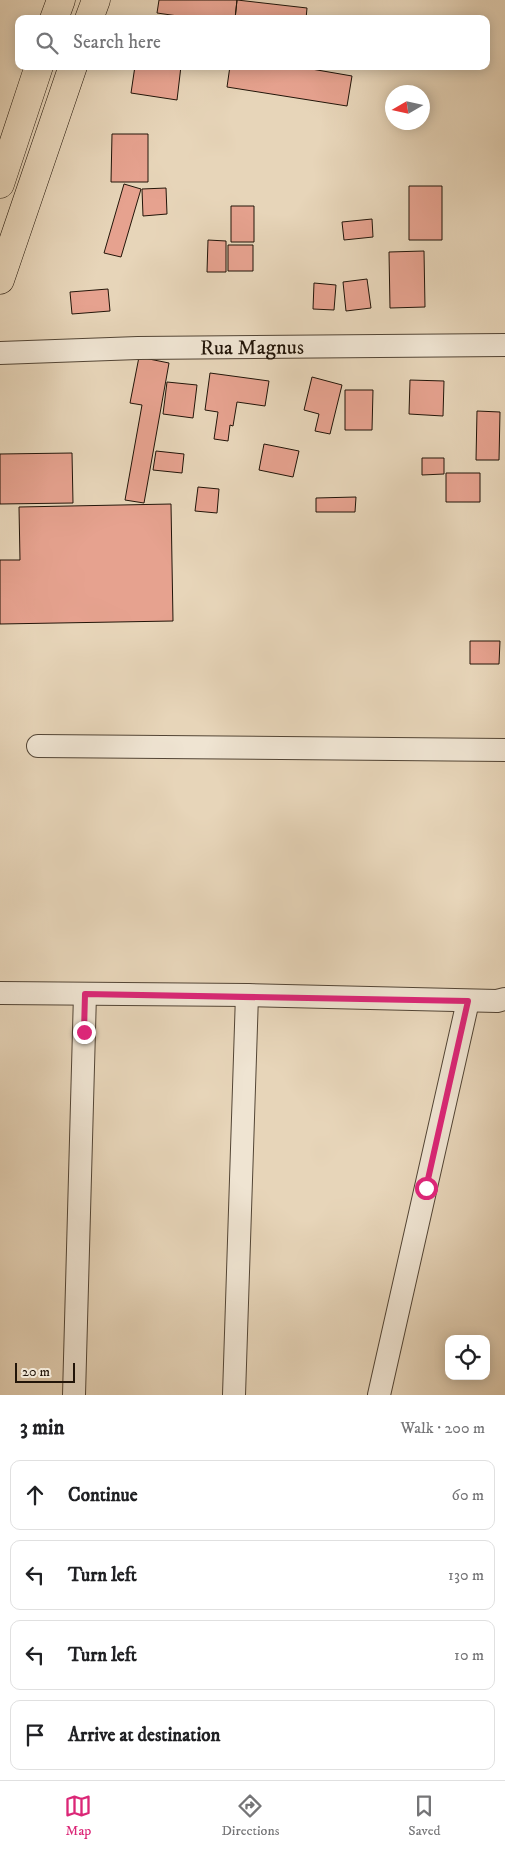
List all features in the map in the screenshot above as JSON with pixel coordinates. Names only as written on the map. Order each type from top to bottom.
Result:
[{"type":"main road","points":[[55,15],[60,0]]},
{"type":"main road","points":[[90,15],[96,0]]},
{"type":"main road","points":[[0,184],[38,70]]},
{"type":"main road","points":[[0,280],[72,70]]},
{"type":"street","name":"Rua Magnus","points":[[0,353],[138,348],[505,345]]},
{"type":"street","points":[[38,746],[505,750]]},
{"type":"street","points":[[0,993],[468,1001],[497,1001],[505,999]]},
{"type":"street","points":[[74,1395],[85,994]]},
{"type":"street","points":[[234,1395],[246,996]]},
{"type":"street","points":[[380,1395],[468,1001]]},
{"type":"building","points":[[159,0],[237,0],[235,15],[171,15],[157,13]]},
{"type":"building","points":[[237,0],[307,8],[306,15],[235,15]]},
{"type":"building","points":[[134,70],[181,70],[177,100],[131,93]]},
{"type":"building","points":[[229,70],[317,70],[352,76],[347,106],[227,87]]},
{"type":"building","points":[[112,134],[148,134],[148,182],[111,182]]},
{"type":"building","points":[[124,184],[141,189],[121,257],[104,253]]},
{"type":"building","points":[[409,186],[442,186],[442,240],[409,240]]},
{"type":"building","points":[[166,188],[167,214],[143,216],[142,189]]},
{"type":"building","points":[[231,206],[254,206],[254,242],[231,242]]},
{"type":"building","points":[[372,219],[373,237],[344,240],[342,222]]},
{"type":"building","points":[[208,240],[226,241],[226,272],[207,272]]},
{"type":"building","points":[[228,245],[253,245],[253,271],[228,271]]},
{"type":"building","points":[[424,251],[425,307],[390,308],[389,252]]},
{"type":"building","points":[[367,279],[371,308],[346,311],[343,282]]},
{"type":"building","points":[[314,283],[336,285],[334,310],[313,309]]},
{"type":"building","points":[[108,289],[110,311],[72,314],[70,292]]},
{"type":"building","points":[[139,357],[169,363],[144,503],[125,500],[142,405],[130,403]]},
{"type":"building","points":[[210,373],[269,381],[265,406],[237,402],[233,426],[230,425],[228,441],[214,439],[218,412],[205,410]]},
{"type":"building","points":[[312,377],[342,385],[330,434],[315,431],[319,414],[304,410]]},
{"type":"building","points":[[410,380],[444,381],[443,416],[409,414]]},
{"type":"building","points":[[167,382],[197,385],[193,418],[163,414]]},
{"type":"building","points":[[345,390],[373,390],[372,430],[345,430]]},
{"type":"building","points":[[477,411],[500,412],[499,460],[476,460]]},
{"type":"building","points":[[264,444],[299,451],[293,477],[259,470]]},
{"type":"building","points":[[156,451],[184,454],[182,473],[153,470]]},
{"type":"building","points":[[72,453],[73,503],[0,504],[0,454]]},
{"type":"building","points":[[422,458],[444,458],[444,474],[422,475]]},
{"type":"building","points":[[446,473],[480,473],[480,502],[446,502]]},
{"type":"building","points":[[198,487],[219,489],[217,513],[195,511]]},
{"type":"building","points":[[356,497],[355,512],[316,512],[316,498]]},
{"type":"building","points":[[171,504],[173,621],[0,624],[0,560],[20,560],[19,507]]},
{"type":"building","points":[[470,641],[500,641],[499,664],[470,664]]},
{"type":"route","points":[[84,1032],[85,994],[468,1001],[426,1188]]}]
